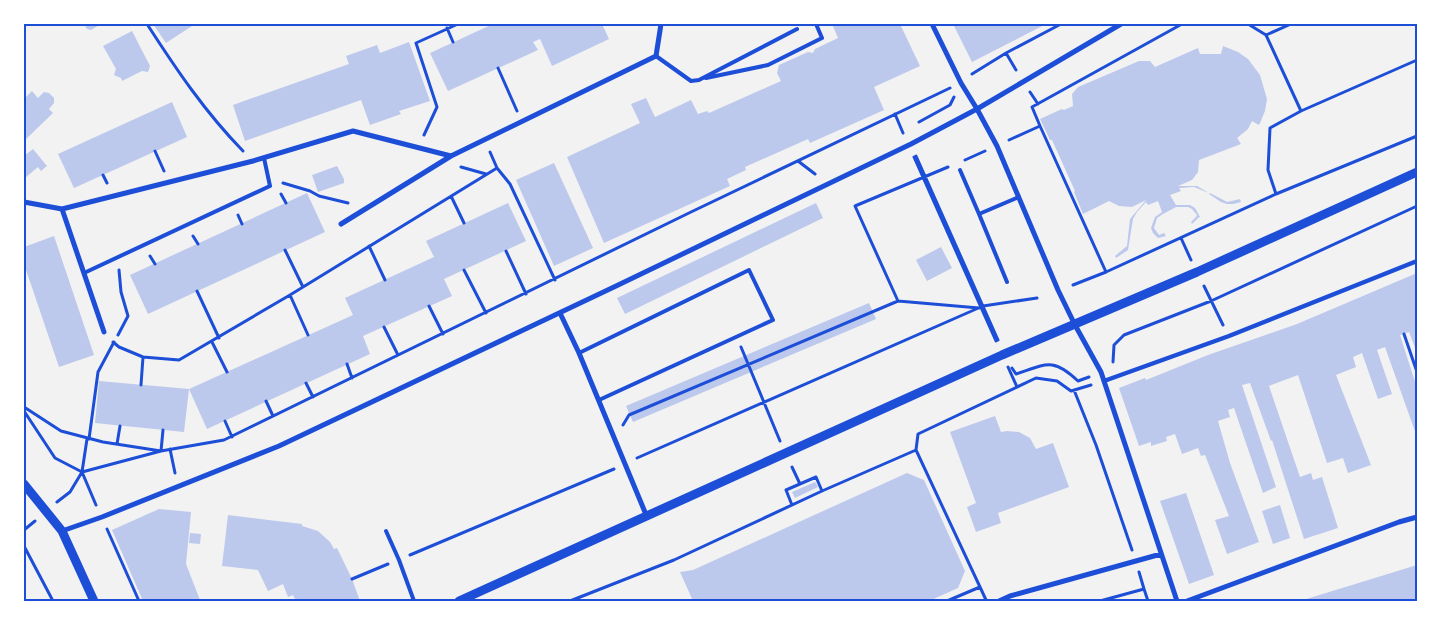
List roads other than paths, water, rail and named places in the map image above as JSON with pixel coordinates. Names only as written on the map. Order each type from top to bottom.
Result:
[{"type":"street","points":[[341,224],[451,156],[656,56],[661,24]]},
{"type":"street","points":[[932,24],[961,83],[997,146],[1074,325],[1101,372],[1177,601]]},
{"type":"street","points":[[62,531],[102,517],[279,446],[560,313],[909,145],[977,109],[1121,24]]},
{"type":"street","points":[[24,202],[62,209],[253,161],[353,131],[451,156]]},
{"type":"street","points":[[459,601],[1002,355],[1197,272],[1417,172]]},
{"type":"street","points":[[62,209],[104,332]]},
{"type":"street","points":[[1104,381],[1229,336],[1417,262]]},
{"type":"street","points":[[560,313],[579,353],[647,517]]},
{"type":"street","points":[[24,484],[62,531],[94,601]]},
{"type":"street","points":[[1187,601],[1417,517]]},
{"type":"street","points":[[999,601],[1010,596],[1161,554]]},
{"type":"lane","points":[[656,56],[691,81],[699,80],[768,65],[822,38],[816,24]]},
{"type":"lane","points":[[699,80],[797,29]]},
{"type":"lane","points":[[84,273],[270,186],[264,158]]},
{"type":"lane","points":[[960,170],[1007,282]]},
{"type":"lane","points":[[979,214],[1019,197]]},
{"type":"lane","points":[[579,353],[749,270],[774,320],[598,400]]},
{"type":"lane","points":[[386,531],[414,601]]}]
